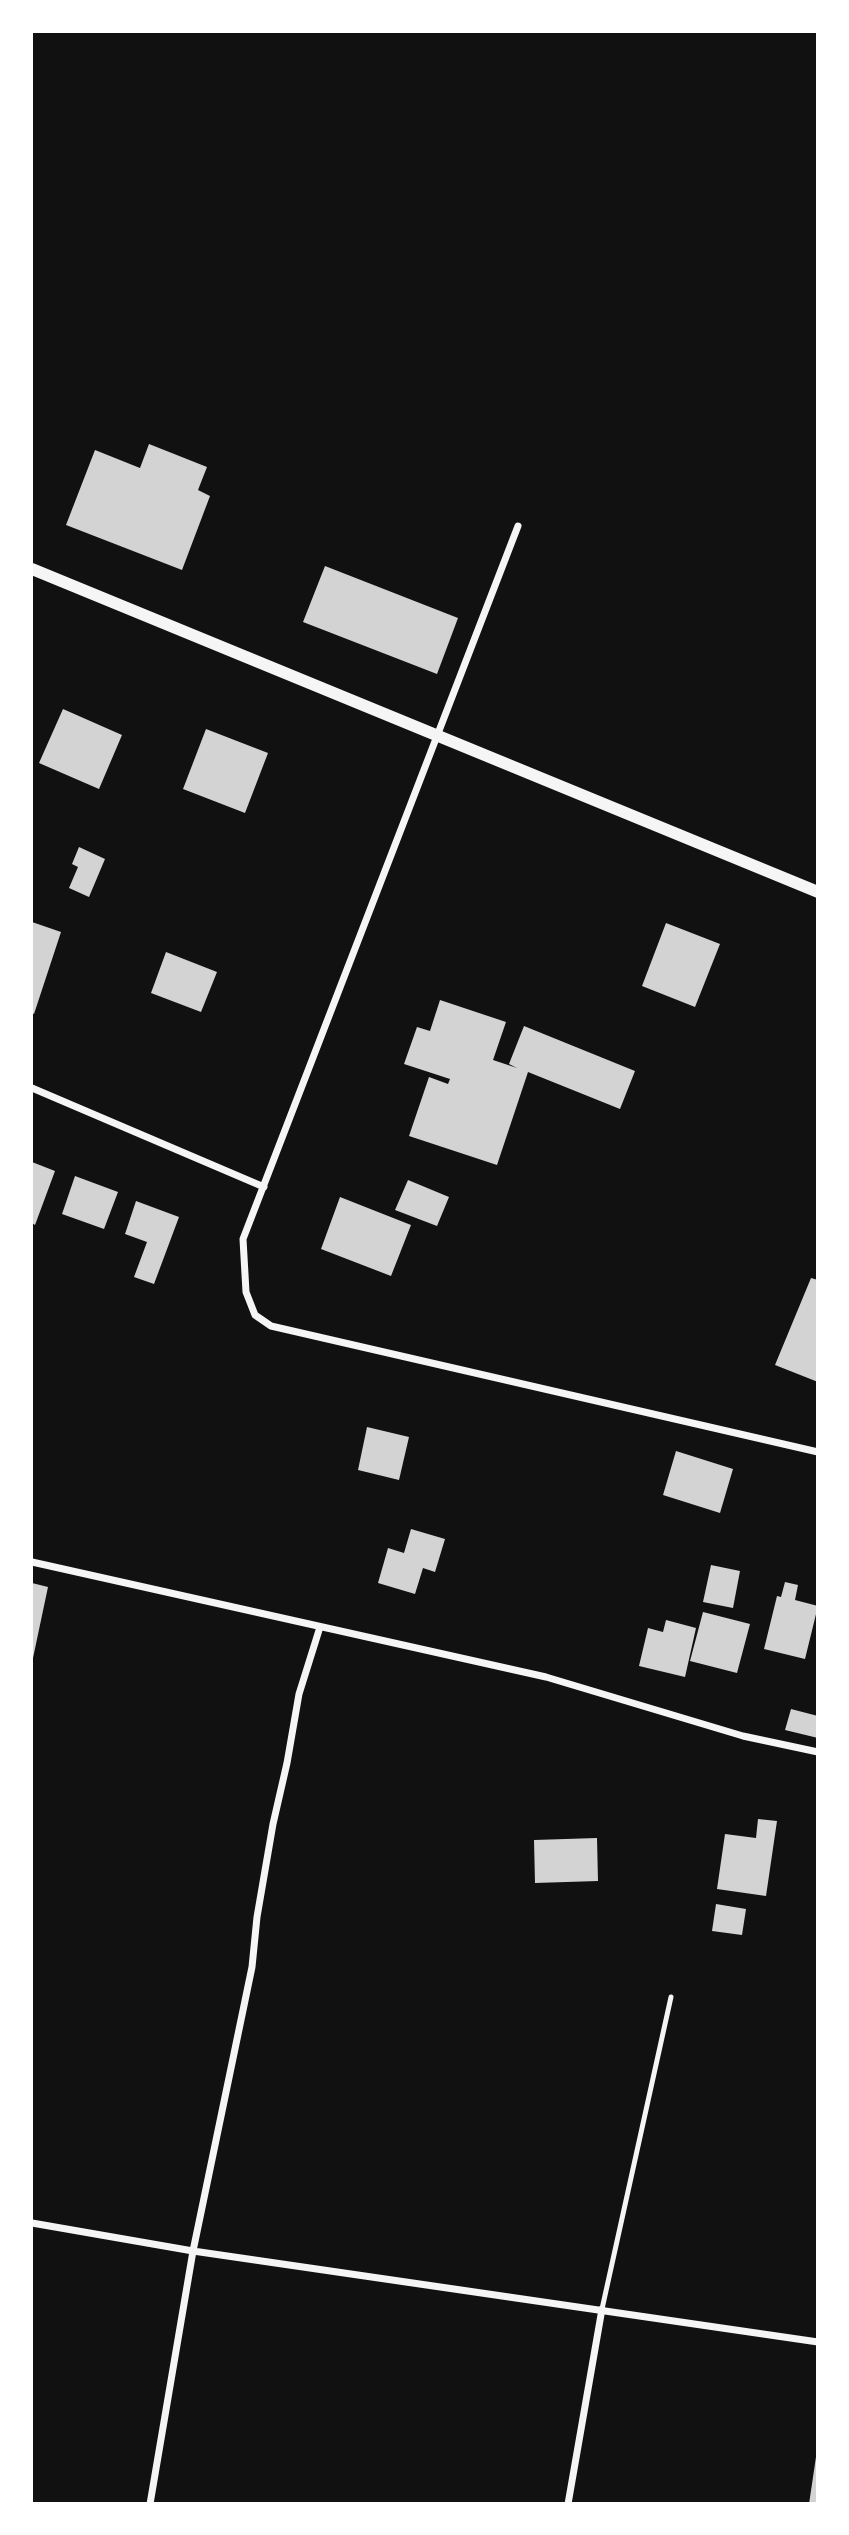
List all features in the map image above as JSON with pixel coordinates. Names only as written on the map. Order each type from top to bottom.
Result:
[{"type":"street","points":[[518,526],[243,1239],[246,1292],[255,1315],[271,1326],[817,1452]]},
{"type":"street","points":[[32,569],[437,738],[817,892]]},
{"type":"street","points":[[32,1088],[264,1187]]},
{"type":"street","points":[[32,1562],[546,1678],[743,1736],[817,1752]]},
{"type":"street","points":[[150,2504],[193,2251],[252,1967],[259,1903],[299,1694],[320,1627]]},
{"type":"street","points":[[32,2223],[193,2251],[817,2342]]},
{"type":"street","points":[[568,2504],[603,2309]]},
{"type":"lane","points":[[603,2309],[671,1997]]},
{"type":"building","points":[[149,444],[207,467],[198,490],[210,496],[182,570],[66,525],[95,450],[140,468]]},
{"type":"building","points":[[325,566],[458,618],[437,674],[303,622]]},
{"type":"building","points":[[63,709],[122,735],[99,789],[39,763]]},
{"type":"building","points":[[206,729],[268,753],[245,813],[183,789]]},
{"type":"building","points":[[79,847],[105,859],[89,897],[69,888],[78,867],[72,864]]},
{"type":"building","points":[[32,922],[61,932],[34,1014],[32,1013]]},
{"type":"building","points":[[666,923],[720,944],[695,1007],[642,986]]},
{"type":"building","points":[[166,952],[217,972],[201,1012],[151,993]]},
{"type":"building","points":[[440,1000],[506,1022],[493,1060],[517,1068],[509,1064],[524,1026],[635,1071],[620,1109],[528,1072],[497,1165],[409,1136],[429,1077],[448,1084],[450,1079],[404,1064],[417,1027],[430,1031]]},
{"type":"building","points":[[32,1162],[55,1171],[35,1225],[32,1223]]},
{"type":"building","points":[[75,1176],[118,1192],[104,1229],[62,1214]]},
{"type":"building","points":[[408,1180],[449,1197],[437,1226],[395,1210]]},
{"type":"building","points":[[340,1197],[411,1225],[391,1276],[321,1249]]},
{"type":"building","points":[[136,1201],[179,1217],[154,1284],[134,1277],[147,1242],[125,1234]]},
{"type":"building","points":[[811,1278],[818,1280],[818,1382],[775,1365]]},
{"type":"building","points":[[367,1427],[409,1437],[399,1480],[358,1470]]},
{"type":"building","points":[[676,1451],[733,1469],[720,1513],[663,1495]]},
{"type":"building","points":[[411,1529],[445,1539],[435,1572],[423,1568],[415,1594],[378,1583],[388,1548],[404,1553]]},
{"type":"building","points":[[711,1565],[740,1571],[733,1608],[703,1602]]},
{"type":"building","points":[[785,1582],[798,1585],[795,1600],[818,1606],[805,1659],[764,1649],[777,1596],[781,1597]]},
{"type":"building","points":[[32,1583],[48,1587],[33,1658],[32,1658]]},
{"type":"building","points":[[703,1612],[750,1624],[737,1673],[690,1661]]},
{"type":"building","points":[[666,1620],[696,1628],[685,1677],[639,1666],[648,1628],[663,1632]]},
{"type":"building","points":[[791,1709],[818,1716],[818,1738],[785,1730]]},
{"type":"building","points":[[758,1819],[777,1821],[766,1896],[717,1889],[725,1834],[756,1838]]},
{"type":"building","points":[[597,1838],[598,1881],[535,1883],[534,1840]]},
{"type":"building","points":[[716,1904],[746,1909],[742,1935],[712,1931]]},
{"type":"building","points":[[816,2457],[818,2504],[809,2504]]}]
